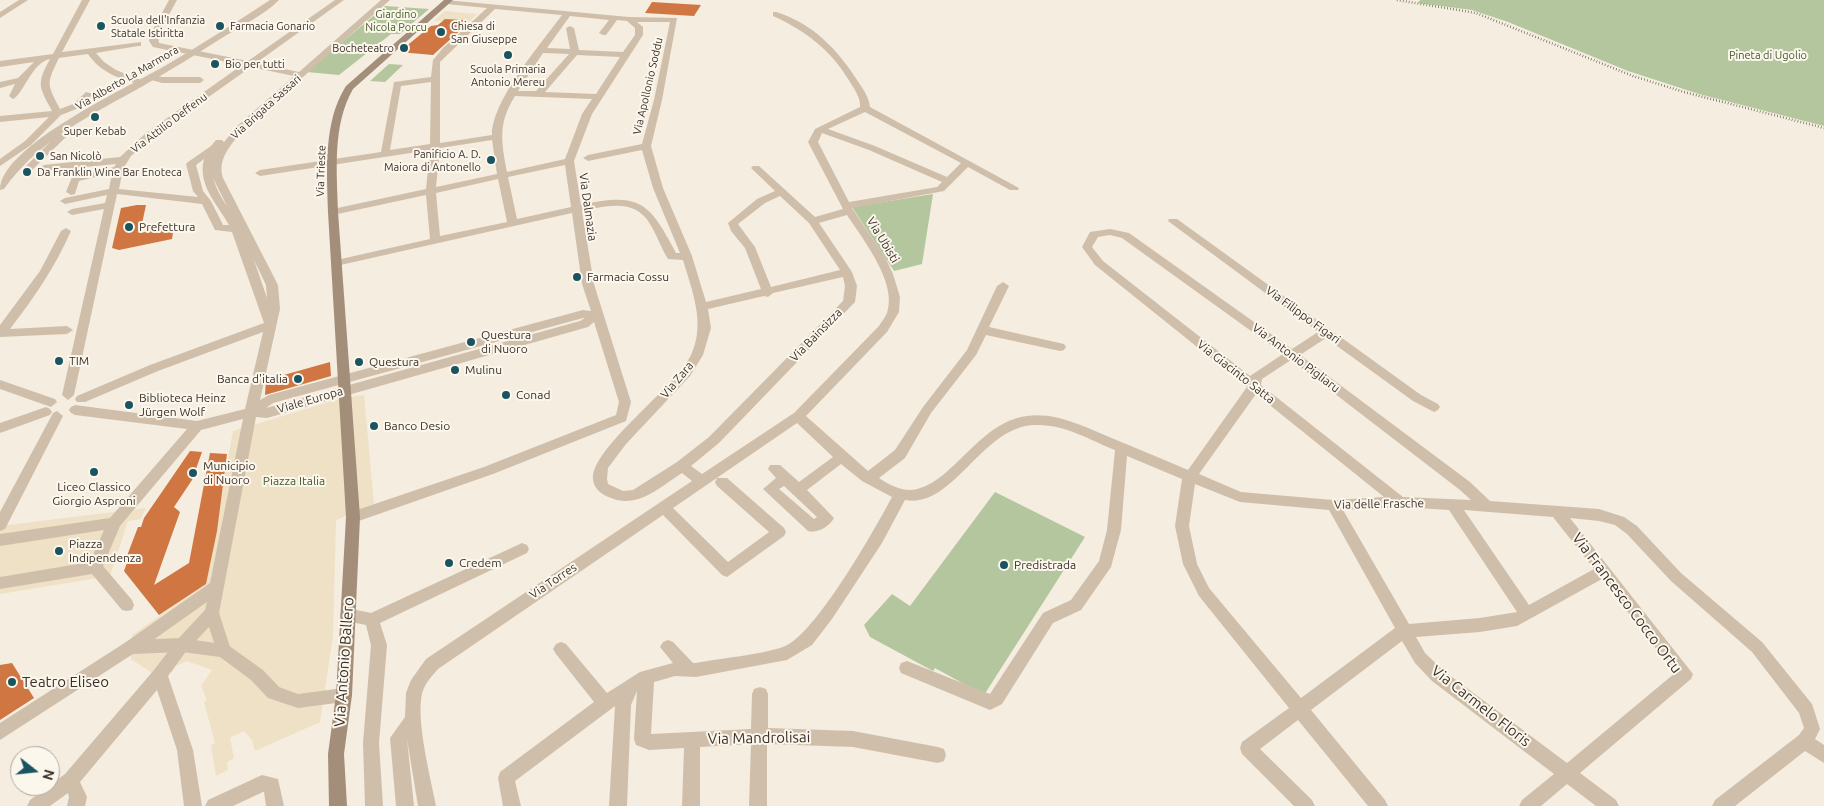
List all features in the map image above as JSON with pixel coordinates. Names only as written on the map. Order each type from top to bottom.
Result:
[{"type":"main road","name":"Via Trieste","points":[[343,385],[332,162],[340,102],[344,95],[447,1]]},
{"type":"main road","points":[[343,385],[353,517]]},
{"type":"main road","name":"Via Antonio Ballero","points":[[338,806],[336,754],[344,695],[346,615],[353,517]]},
{"type":"street","points":[[0,16],[24,0]]},
{"type":"street","points":[[58,113],[44,83],[86,0]]},
{"type":"street","points":[[173,0],[153,41],[156,45],[296,74]]},
{"type":"street","name":"Via Alberto La Marmora","points":[[0,187],[23,156],[50,136],[193,53],[275,0]]},
{"type":"street","name":"Via Attilio Deffenu","points":[[68,395],[118,170],[123,160],[149,135],[340,0]]},
{"type":"street","name":"Via Brigata Sassari","points":[[251,412],[274,310],[272,284],[216,172],[219,155],[238,129],[296,74],[380,0]]},
{"type":"street","name":"Via Brigata Sassari","points":[[236,229],[219,228],[206,201],[198,191],[191,164],[215,146],[230,129],[386,0]]},
{"type":"street","points":[[447,1],[629,19]]},
{"type":"street","points":[[435,240],[431,191],[435,147],[434,79],[436,62],[440,55],[493,7]]},
{"type":"street","points":[[512,222],[496,137],[497,122],[512,93],[567,14]]},
{"type":"street","points":[[776,14],[808,29],[823,41],[852,76],[865,101],[865,108]]},
{"type":"street","points":[[603,33],[615,18]]},
{"type":"street","name":"Via Dalmazia","points":[[353,517],[444,488],[551,448],[622,418],[625,402],[588,284],[575,210],[569,161],[581,128],[597,97],[639,35],[639,27],[629,19]]},
{"type":"street","name":"Via Apollonio Soddu","points":[[629,19],[674,20],[658,100],[646,146],[658,188],[686,256]]},
{"type":"street","points":[[570,28],[575,52]]},
{"type":"street","points":[[0,64],[138,44]]},
{"type":"street","points":[[542,50],[626,55]]},
{"type":"street","points":[[91,52],[98,64],[112,72],[142,82]]},
{"type":"street","points":[[538,95],[575,52]]},
{"type":"street","points":[[13,96],[21,80],[42,58]]},
{"type":"street","points":[[0,72],[15,62]]},
{"type":"street","points":[[151,77],[162,80],[200,80]]},
{"type":"street","points":[[385,154],[397,84],[434,79]]},
{"type":"street","points":[[0,85],[21,80]]},
{"type":"street","points":[[512,93],[597,97]]},
{"type":"street","points":[[0,118],[58,113],[76,106],[89,94]]},
{"type":"street","points":[[821,130],[865,108]]},
{"type":"street","points":[[865,108],[966,164],[1014,188]]},
{"type":"street","points":[[5,161],[58,113]]},
{"type":"street","points":[[821,130],[872,148],[949,181]]},
{"type":"street","name":"Via Ubisti","points":[[798,416],[883,329],[893,312],[894,297],[888,274],[880,257],[847,209],[813,142],[814,136],[821,130]]},
{"type":"street","points":[[27,170],[61,138],[50,136]]},
{"type":"street","points":[[260,172],[496,137]]},
{"type":"street","name":"Via Brigata Sassari","points":[[215,146],[208,161],[206,172],[210,189],[236,229],[260,289],[270,325]]},
{"type":"street","points":[[588,158],[646,146]]},
{"type":"street","points":[[5,161],[23,156]]},
{"type":"street","points":[[44,168],[123,160]]},
{"type":"street","points":[[333,212],[569,161]]},
{"type":"street","points":[[813,221],[847,209],[940,189],[966,164]]},
{"type":"street","name":"Via Bainsizza","points":[[682,466],[714,440],[848,302],[851,286],[846,272],[813,221],[756,168]]},
{"type":"street","points":[[118,170],[75,179],[68,196],[114,191],[206,201]]},
{"type":"street","points":[[768,293],[750,247],[735,229],[733,223],[761,201],[781,192]]},
{"type":"street","points":[[336,262],[608,202],[627,202],[643,208],[652,220],[672,257],[686,256]]},
{"type":"street","points":[[72,212],[111,205]]},
{"type":"street","name":"Via Filippo Figari","points":[[1173,221],[1417,398],[1434,406]]},
{"type":"street","points":[[0,333],[36,288],[66,231]]},
{"type":"street","name":"Via Antonio Pigliaru","points":[[1094,234],[1110,232],[1125,235],[1291,354],[1465,486],[1487,506]]},
{"type":"street","name":"Via Giacinto Satta","points":[[1094,234],[1087,247],[1099,263],[1400,502]]},
{"type":"street","name":"Via Zara","points":[[682,466],[642,492],[623,496],[612,493],[603,487],[600,479],[602,467],[621,441],[686,373],[698,355],[705,328],[702,307],[686,256]]},
{"type":"street","points":[[702,307],[768,293],[846,272]]},
{"type":"street","points":[[869,478],[900,454],[927,410],[972,352],[1003,286]]},
{"type":"street","name":"Viale Europa","points":[[251,412],[267,413],[343,385],[542,330],[582,314],[597,315]]},
{"type":"street","points":[[0,428],[52,410],[78,404],[154,368],[270,325]]},
{"type":"street","points":[[0,333],[67,330]]},
{"type":"street","points":[[983,330],[1060,347]]},
{"type":"street","points":[[1327,332],[1256,377],[1254,387],[1188,478],[1182,526],[1190,564],[1204,592],[1379,806]]},
{"type":"street","points":[[0,384],[52,410]]},
{"type":"street","points":[[0,525],[52,410],[68,395],[78,404],[197,426],[251,412],[212,613],[223,650]]},
{"type":"street","points":[[512,806],[506,778],[605,703],[646,677],[675,669],[693,670],[787,653],[807,640],[827,614],[877,539],[901,494],[893,492],[869,478],[798,416]]},
{"type":"street","name":"Via Torres","points":[[427,806],[414,719],[414,693],[419,680],[432,664],[664,507],[700,480],[798,416]]},
{"type":"street","name":"Via delle Frasche","points":[[901,494],[921,493],[940,484],[995,434],[1009,425],[1025,420],[1044,419],[1062,423],[1188,478],[1240,497],[1333,505],[1400,502],[1453,504],[1599,515],[1619,521],[1632,530],[1676,577],[1757,647],[1806,710],[1812,729],[1806,741]]},
{"type":"street","points":[[95,567],[114,523],[197,426]]},
{"type":"street","points":[[907,668],[931,675],[975,698],[990,702],[996,699],[1048,618],[1076,605],[1106,562],[1114,530],[1122,448]]},
{"type":"street","points":[[798,490],[843,456]]},
{"type":"street","points":[[682,466],[700,480]]},
{"type":"street","points":[[780,474],[798,490],[826,518],[813,528],[770,489],[780,474]]},
{"type":"street","points":[[664,507],[727,571],[779,532],[722,482]]},
{"type":"street","points":[[1453,504],[1526,613]]},
{"type":"street","name":"Via Carmelo Floris","points":[[1333,505],[1420,658],[1438,676],[1568,772],[1610,806]]},
{"type":"street","name":"Via Francesco Cocco Ortu","points":[[1528,806],[1685,674],[1558,513]]},
{"type":"street","points":[[0,540],[114,523]]},
{"type":"street","points":[[346,615],[372,620],[522,549]]},
{"type":"street","points":[[0,583],[95,567]]},
{"type":"street","points":[[95,567],[127,605]]},
{"type":"street","points":[[1306,806],[1248,748],[1403,631],[1480,625],[1517,619],[1603,571]]},
{"type":"street","points":[[0,732],[131,647],[218,586]]},
{"type":"street","points":[[36,806],[71,780],[160,675],[182,645],[212,613]]},
{"type":"street","points":[[372,620],[379,645],[371,743],[374,806]]},
{"type":"street","points":[[131,647],[182,645],[223,650],[257,675],[274,693],[298,701],[344,695]]},
{"type":"street","points":[[668,647],[693,670]]},
{"type":"street","points":[[561,649],[605,703]]},
{"type":"street","points":[[160,675],[185,750],[193,806]]},
{"type":"street","name":"Via Mandrolisai","points":[[646,677],[642,739],[658,742],[761,736],[853,739],[938,755]]},
{"type":"street","points":[[618,806],[623,705],[629,689]]},
{"type":"street","points":[[758,806],[761,736],[760,694]]},
{"type":"street","points":[[405,806],[398,738],[414,719]]},
{"type":"street","points":[[691,806],[692,739]]},
{"type":"street","points":[[1721,806],[1806,741],[1824,755]]},
{"type":"street","points":[[71,780],[78,797],[76,806]]},
{"type":"street","points":[[214,806],[262,783],[272,784],[275,806]]},
{"type":"green space","name":"Pineta di Ugolio","points":[[1420,0],[1824,0],[1824,126],[1699,94],[1628,71],[1508,22],[1472,10],[1418,3]]},
{"type":"green space","name":"Giardino Nicola Porcu","points":[[385,6],[429,9],[400,34],[391,34],[339,75],[307,72]]},
{"type":"green space","points":[[389,64],[403,65],[385,82],[370,81]]},
{"type":"green space","points":[[933,194],[922,264],[894,271],[852,207]]},
{"type":"green space","name":"Predistrada","points":[[995,492],[1085,537],[984,695],[935,668],[933,671],[870,637],[864,625],[892,594],[910,606]]},
{"type":"shaded area","points":[[445,11],[477,14],[470,21],[466,21],[468,23],[466,25],[462,23],[463,20],[434,21]]},
{"type":"shaded area","name":"Piazza Italia","points":[[364,395],[374,504],[336,520],[333,636],[320,722],[255,751],[252,740],[244,731],[230,738],[234,758],[227,762],[228,770],[216,776],[211,745],[215,743],[204,702],[207,700],[201,686],[212,670],[187,661],[176,666],[172,672],[152,673],[131,659],[132,635],[205,585],[233,431],[339,399]]},
{"type":"shaded area","name":"Piazza Indipendenza","points":[[146,508],[141,519],[128,521],[110,576],[0,594],[0,526]]},
{"type":"building","points":[[652,2],[701,5],[694,16],[645,13]]},
{"type":"building","name":"Chiesa di San Giuseppe","points":[[445,19],[464,20],[462,23],[466,25],[433,55],[399,52],[431,26],[438,25]]},
{"type":"building","name":"Prefettura","points":[[146,205],[140,233],[174,226],[172,239],[119,250],[112,248],[121,208]]},
{"type":"building","name":"Banca d'italia","points":[[330,362],[331,376],[265,395],[266,380]]},
{"type":"building","points":[[190,451],[202,452],[192,480],[174,507],[180,512],[154,585],[189,563],[210,453],[227,454],[217,531],[206,584],[159,615],[124,571],[128,560],[125,561],[138,527],[141,527],[144,518]]},
{"type":"building","name":"Teatro Eliseo","points":[[12,663],[34,698],[0,720],[0,665]]},
{"type":"railway","points":[[1397,0],[1476,13],[1633,76],[1684,92],[1824,128]]},
{"type":"place","name":"Scuola dell'Infanzia Statale Istiritta","points":[[101,26]]},
{"type":"place","name":"Farmacia Gonario","points":[[220,26]]},
{"type":"place","name":"Chiesa di San Giuseppe","points":[[441,32]]},
{"type":"place","name":"Bocheteatro","points":[[404,48]]},
{"type":"place","name":"Scuola Primaria Antonio Mereu","points":[[508,55]]},
{"type":"place","name":"Bio per tutti","points":[[215,64]]},
{"type":"place","name":"Super Kebab","points":[[95,117]]},
{"type":"place","name":"San Nicolò","points":[[40,156]]},
{"type":"place","name":"Panificio A. D. Maiora di Antonello","points":[[491,160]]},
{"type":"place","name":"Da Franklin Wine Bar Enoteca","points":[[27,172]]},
{"type":"place","name":"Prefettura","points":[[129,227]]},
{"type":"place","name":"Farmacia Cossu","points":[[577,277]]},
{"type":"place","name":"Questura di Nuoro","points":[[471,342]]},
{"type":"place","name":"TIM","points":[[59,361]]},
{"type":"place","name":"Questura","points":[[359,362]]},
{"type":"place","name":"Mulinu","points":[[455,370]]},
{"type":"place","name":"Banca d'italia","points":[[298,379]]},
{"type":"place","name":"Conad","points":[[506,395]]},
{"type":"place","name":"Biblioteca Heinz Jürgen Wolf","points":[[129,405]]},
{"type":"place","name":"Banco Desio","points":[[374,426]]},
{"type":"place","name":"Liceo Classico Giorgio Asproni","points":[[94,472]]},
{"type":"place","name":"Municipio di Nuoro","points":[[193,473]]},
{"type":"place","name":"Piazza Indipendenza","points":[[59,551]]},
{"type":"place","name":"Credem","points":[[449,563]]},
{"type":"place","name":"Predistrada","points":[[1004,565]]},
{"type":"place","name":"Teatro Eliseo","points":[[12,682]]}]
